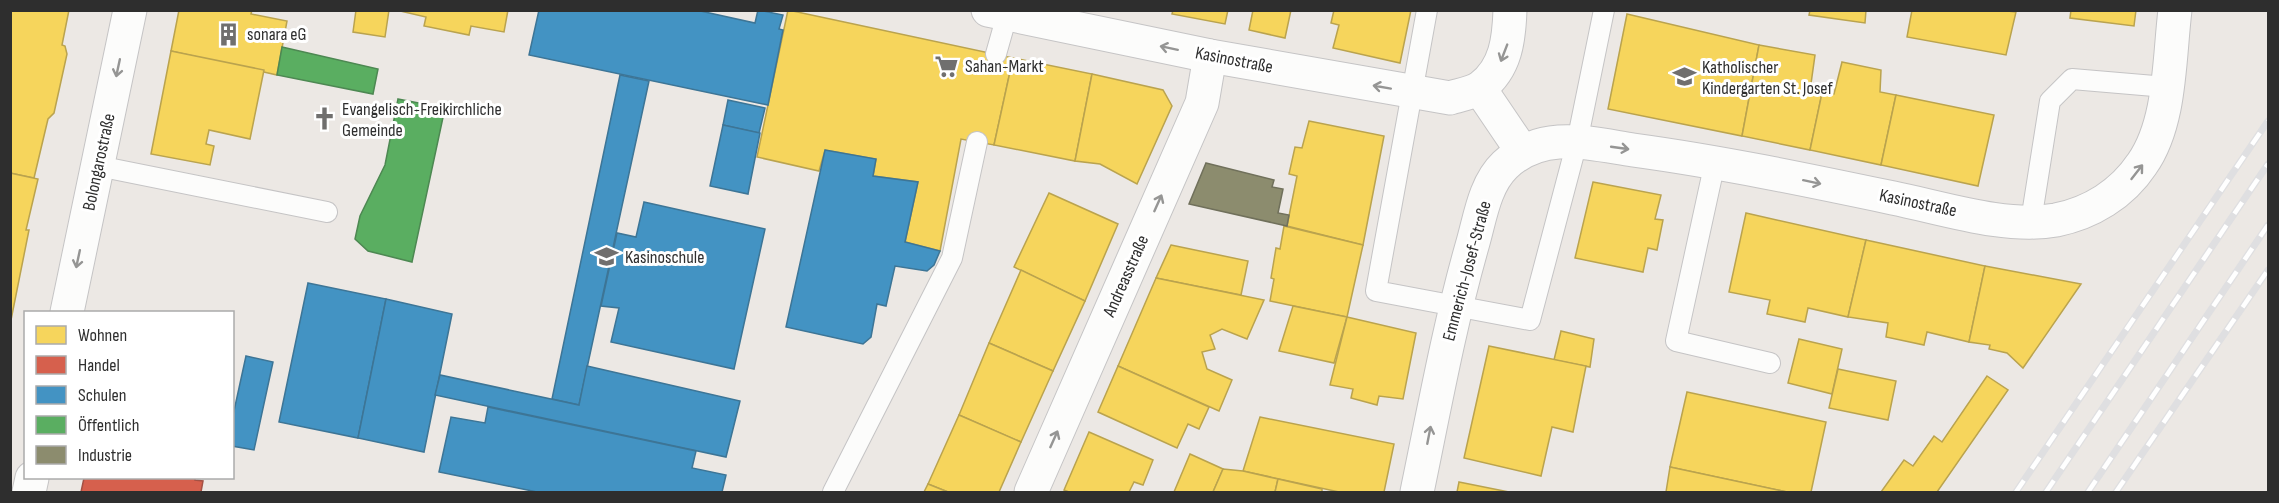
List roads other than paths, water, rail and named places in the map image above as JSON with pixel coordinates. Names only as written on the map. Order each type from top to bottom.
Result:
[{"type":"street","name":"Bolongarostraße","points":[[67,311],[130,10]]},
{"type":"street","points":[[1510,10],[1509,41],[1498,70],[1480,88],[1522,151]]},
{"type":"street","name":"Kasinostraße","points":[[1522,151],[1546,142],[1577,142],[1715,162],[1993,219],[2054,220],[2092,208],[2112,197],[2131,179],[2144,161],[2158,135],[2175,10]]},
{"type":"street","name":"Kasinostraße","points":[[997,13],[1210,56],[1413,93],[1450,98],[1480,88]]},
{"type":"street","name":"Andreasstraße","points":[[1031,492],[1202,103],[1210,56]]},
{"type":"street","name":"Emmerich-Josef-Straße","points":[[1417,492],[1455,307],[1488,190],[1502,167],[1522,151]]},
{"type":"lane","points":[[1427,10],[1376,291],[1530,320],[1577,142],[1604,10]]},
{"type":"lane","points":[[996,54],[997,13]]},
{"type":"lane","points":[[2031,221],[2050,101],[2072,79],[2166,87]]},
{"type":"lane","points":[[833,492],[952,258],[977,142]]},
{"type":"lane","points":[[1715,162],[1676,341],[1770,363]]},
{"type":"lane","points":[[98,166],[327,212]]},
{"type":"railway","points":[[2016,492],[2268,121]]},
{"type":"railway","points":[[2046,492],[2268,164]]},
{"type":"railway","points":[[2088,492],[2268,225]]},
{"type":"railway","points":[[2116,492],[2268,270]]},
{"type":"place","name":"sonara eG","points":[[229,34]]},
{"type":"place","name":"Sahan-Markt","points":[[947,66]]},
{"type":"place","name":"Katholischer Kindergarten St. Josef","points":[[1684,77]]},
{"type":"place","name":"Evangelisch-Freikirchliche Gemeinde","points":[[324,119]]},
{"type":"place","name":"Kasinoschule","points":[[607,257]]}]
